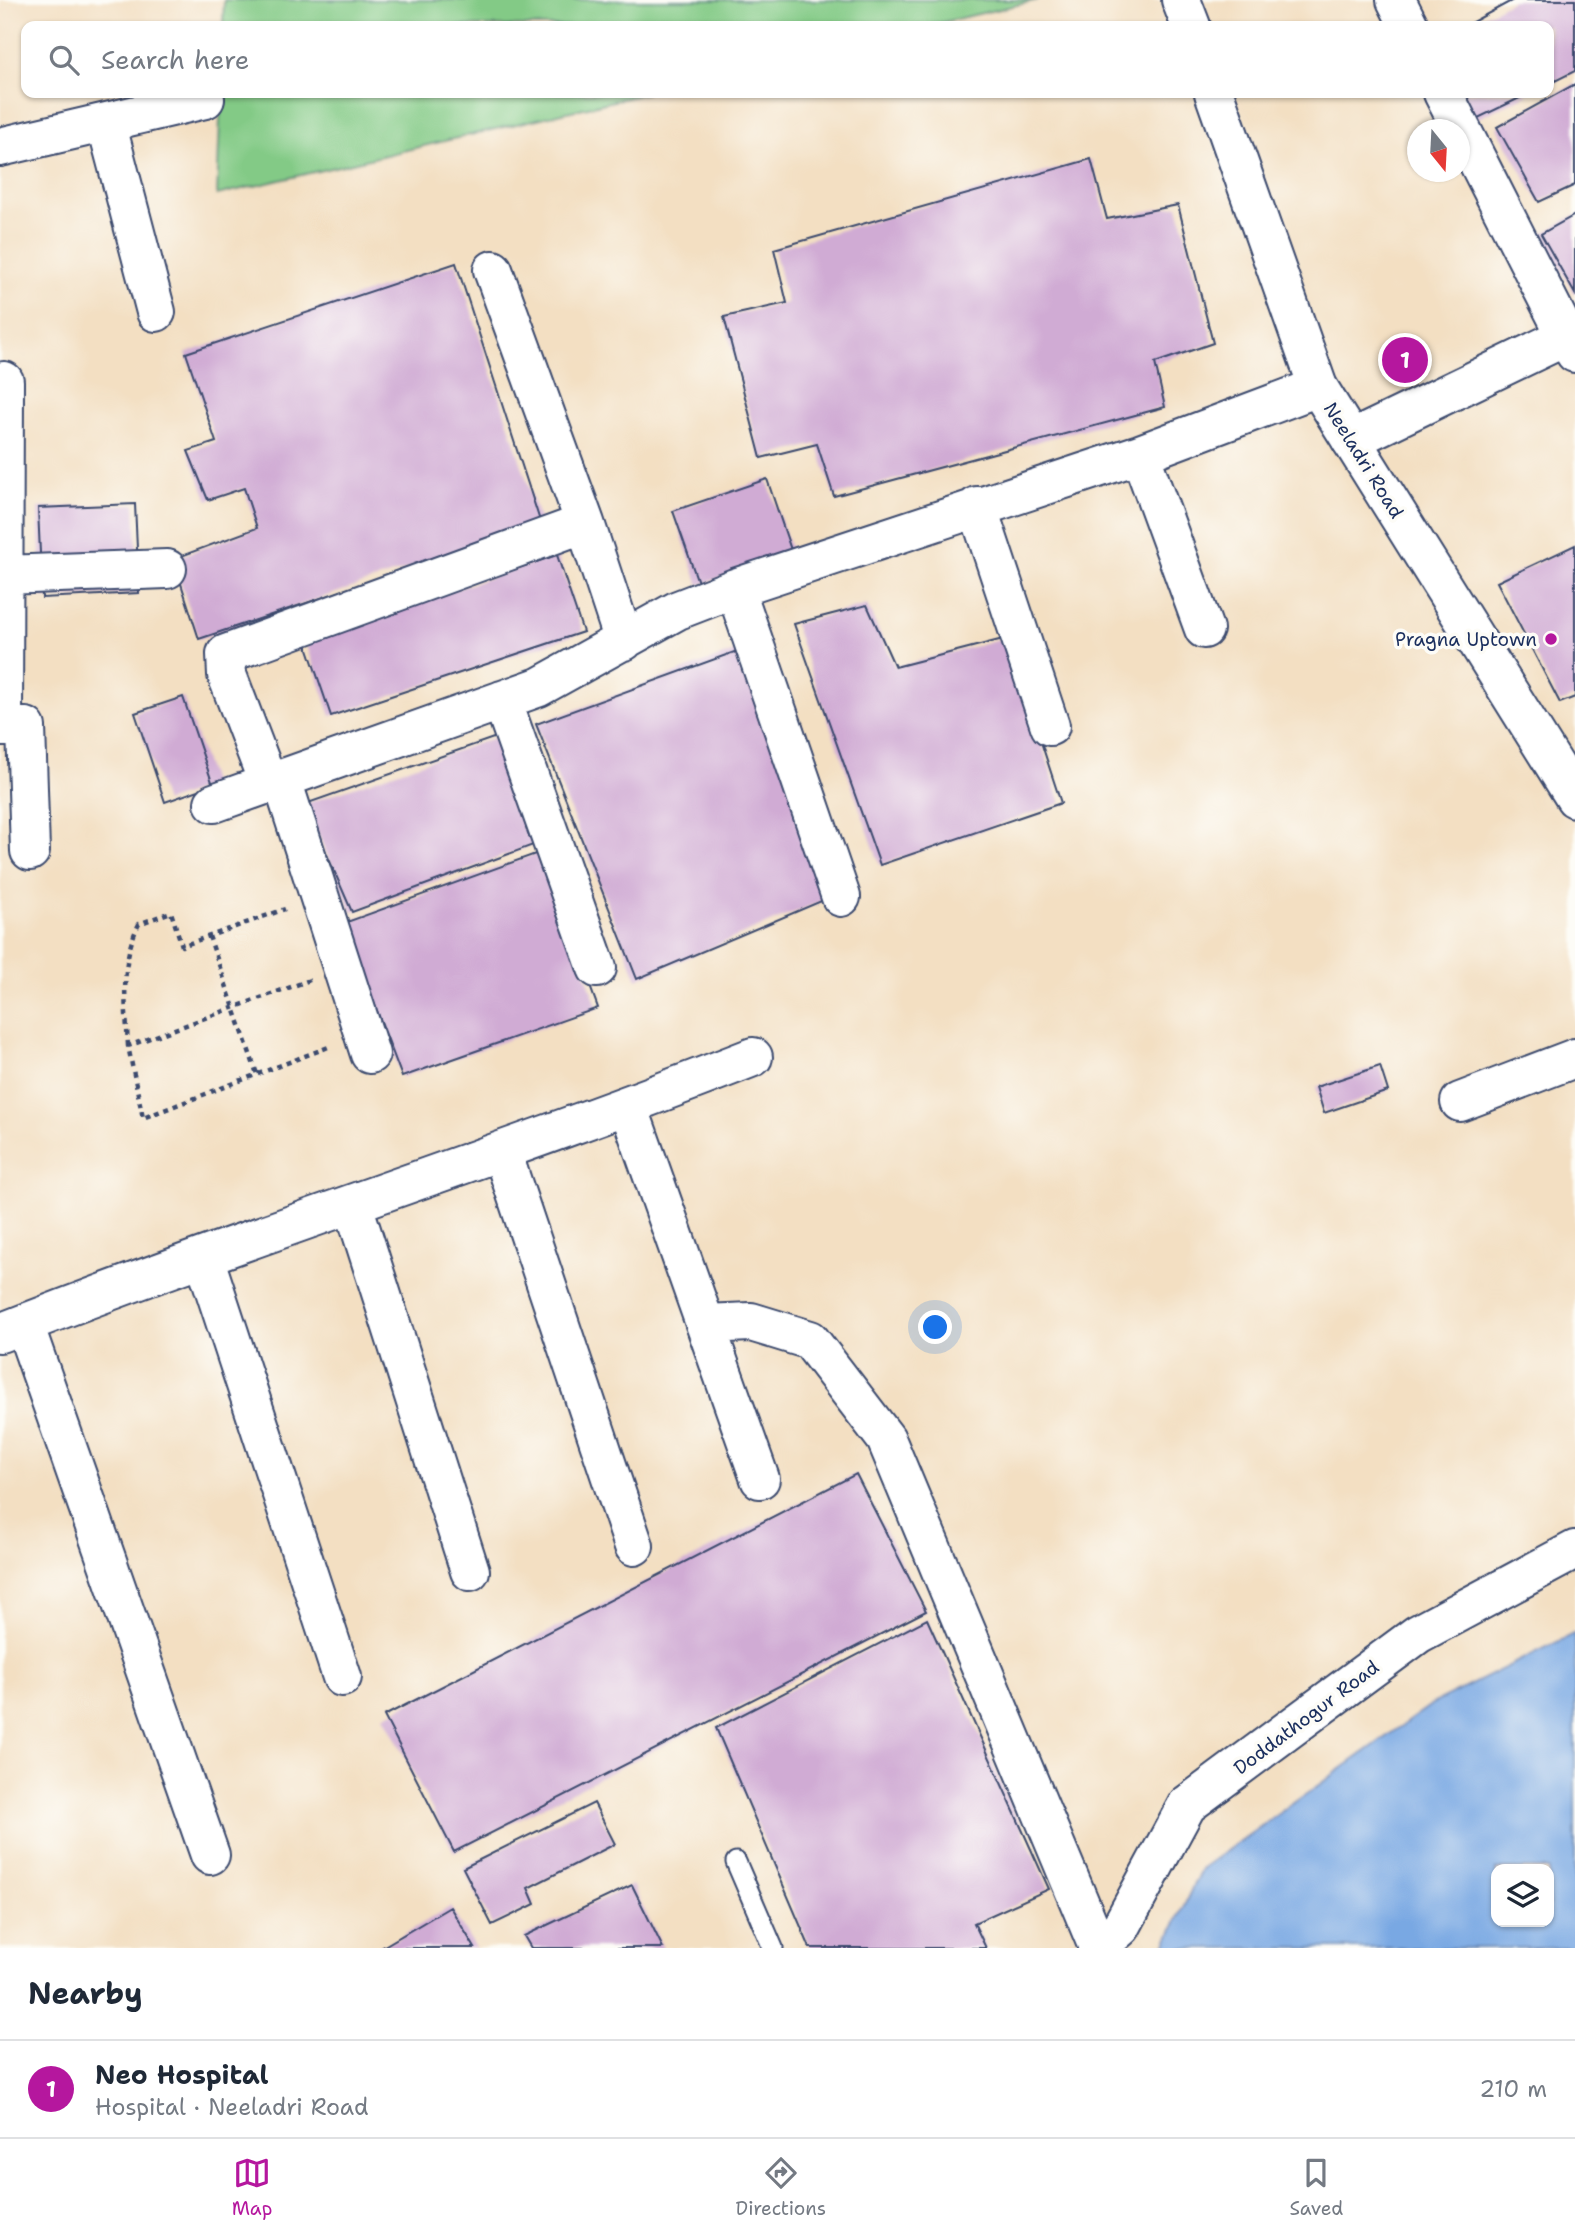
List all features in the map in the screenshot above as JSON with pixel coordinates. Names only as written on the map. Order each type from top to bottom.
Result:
[{"type":"street","points":[[1181,0],[1189,21]]},
{"type":"street","points":[[1396,0],[1406,21]]},
{"type":"street","name":"Neeladri Road","points":[[1216,98],[1318,387],[1575,798]]},
{"type":"street","points":[[1351,440],[1572,341],[1446,98]]},
{"type":"street","points":[[0,147],[205,99]]},
{"type":"street","points":[[106,122],[156,312]]},
{"type":"street","points":[[493,270],[585,523],[624,641]]},
{"type":"street","points":[[4,381],[1,727],[26,727],[30,850]]},
{"type":"street","points":[[214,803],[539,687],[678,610],[735,588],[1140,454],[1318,387]]},
{"type":"street","points":[[1140,454],[1204,629]]},
{"type":"street","points":[[977,506],[1050,726]]},
{"type":"street","points":[[355,1048],[343,966],[275,782],[227,675],[226,654],[585,523]]},
{"type":"street","points":[[4,575],[167,569]]},
{"type":"street","points":[[735,588],[841,897]]},
{"type":"street","points":[[502,699],[597,968]]},
{"type":"street","points":[[210,1855],[12,1328],[628,1107],[753,1057]]},
{"type":"street","points":[[1460,1102],[1575,1058]]},
{"type":"street","points":[[628,1107],[760,1479]]},
{"type":"street","points":[[502,1152],[634,1546]]},
{"type":"street","points":[[353,1205],[470,1571]]},
{"type":"street","points":[[204,1257],[342,1677]]},
{"type":"street","points":[[705,1324],[751,1322],[810,1340],[886,1439],[1098,1948]]},
{"type":"street","name":"Doddathogur Road","points":[[1098,1948],[1121,1927],[1187,1805],[1418,1634],[1575,1550]]},
{"type":"lane","points":[[736,1862],[773,1948]]},
{"type":"path","points":[[293,919],[288,908],[182,946],[171,912],[139,924],[130,943],[124,975],[128,1046],[143,1118],[257,1074],[355,1048]]},
{"type":"path","points":[[209,936],[257,1074]]},
{"type":"path","points":[[128,1046],[343,966]]},
{"type":"green space","points":[[224,0],[1038,0],[948,21],[223,21]]},
{"type":"green space","points":[[221,98],[626,98],[217,195]]},
{"type":"water","points":[[1575,1633],[1575,1948],[1164,1948],[1201,1869],[1432,1704]]},
{"type":"building","points":[[1513,0],[1575,0],[1575,71],[1554,82],[1554,21],[1474,21]]},
{"type":"building","points":[[1575,84],[1575,185],[1539,202],[1497,127],[1554,98]]},
{"type":"building","points":[[1464,98],[1520,98],[1476,119]]},
{"type":"building","points":[[1091,159],[1107,219],[1178,205],[1213,343],[1155,363],[1165,407],[834,496],[817,444],[761,458],[724,317],[787,303],[774,249]]},
{"type":"building","points":[[1575,215],[1575,294],[1541,234]]},
{"type":"building","points":[[456,263],[541,524],[199,639],[173,559],[257,528],[244,488],[208,500],[188,451],[216,442],[186,353]]},
{"type":"building","points":[[767,479],[792,553],[699,585],[673,511]]},
{"type":"building","points":[[135,504],[139,593],[42,598],[38,508]]},
{"type":"building","name":"Pragna Uptown","points":[[1575,545],[1575,697],[1560,703],[1497,582]]},
{"type":"building","points":[[557,555],[583,632],[331,716],[305,640]]},
{"type":"building","points":[[867,605],[895,667],[1007,638],[1061,803],[880,865],[794,624]]},
{"type":"building","points":[[748,647],[831,897],[637,979],[536,724]]},
{"type":"building","points":[[183,697],[213,785],[165,802],[135,713]]},
{"type":"building","points":[[502,735],[544,841],[352,912],[305,804]]},
{"type":"building","points":[[541,852],[598,1008],[402,1077],[344,923]]},
{"type":"building","points":[[1380,1066],[1388,1091],[1324,1113],[1316,1087]]},
{"type":"building","points":[[856,1474],[926,1611],[454,1852],[384,1716]]},
{"type":"building","points":[[927,1619],[1049,1889],[974,1923],[986,1948],[810,1948],[716,1728]]},
{"type":"building","points":[[594,1803],[615,1844],[528,1888],[535,1904],[492,1925],[463,1868]]},
{"type":"building","points":[[632,1885],[663,1948],[531,1948],[524,1936]]},
{"type":"building","points":[[450,1907],[475,1948],[381,1948]]},
{"type":"place","name":"Neo Hospital","points":[[1405,360]]},
{"type":"place","name":"Pragna Uptown","points":[[1551,639]]}]
